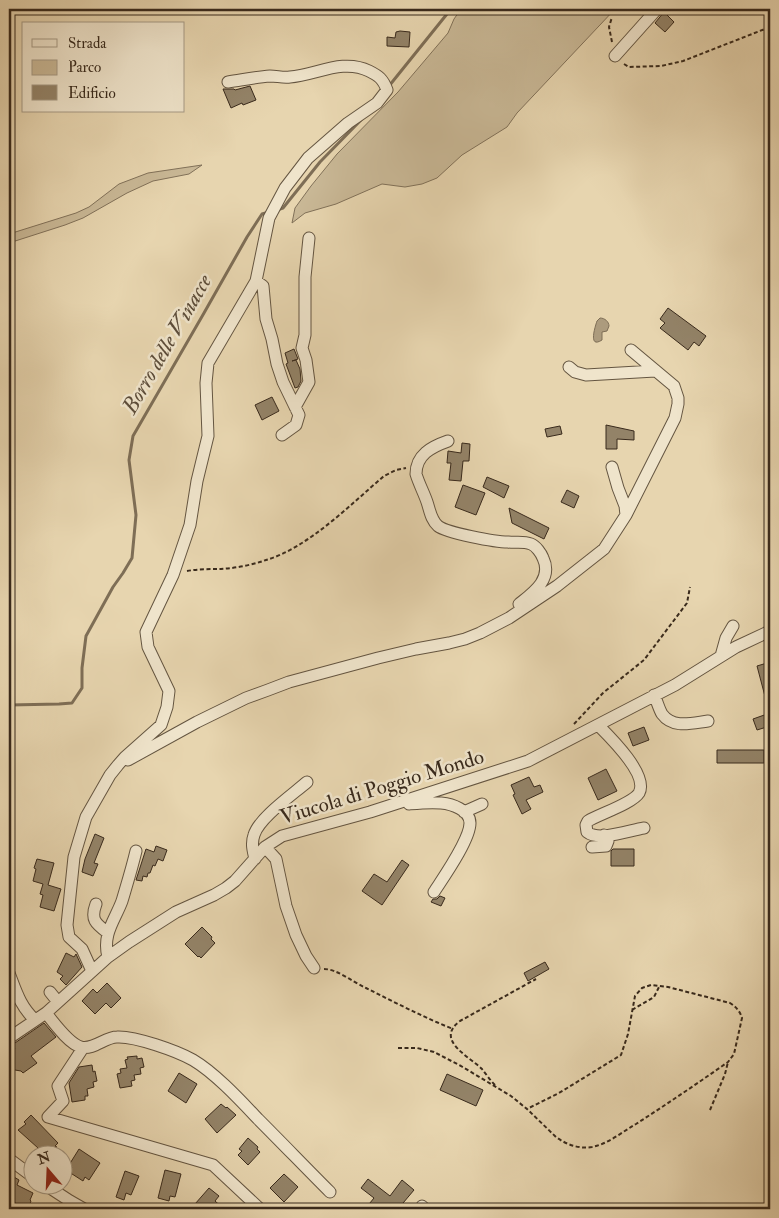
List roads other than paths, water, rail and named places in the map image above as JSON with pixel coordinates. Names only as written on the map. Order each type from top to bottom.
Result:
[{"type":"street","points":[[615,56],[657,9]]},
{"type":"street","points":[[92,971],[82,949],[69,936],[68,925],[74,857],[86,817],[110,775],[125,757],[161,725],[167,707],[169,691],[148,647],[146,632],[172,575],[190,525],[197,481],[208,436],[206,383],[208,362],[256,281],[269,218],[285,188],[308,158],[348,123],[377,103],[387,90],[384,80],[361,67],[346,66],[288,78],[271,76],[228,82]]},
{"type":"street","points":[[295,407],[309,382],[302,348],[305,335],[305,277],[309,238]]},
{"type":"street","points":[[256,281],[263,286],[266,319],[277,364],[283,382],[299,415],[296,425],[282,435]]},
{"type":"street","points":[[118,765],[197,722],[239,701],[268,690],[290,682],[378,658],[449,643],[488,630],[541,597],[604,548],[626,515],[677,411],[678,398],[674,386],[631,350]]},
{"type":"street","points":[[569,367],[575,372],[586,375],[655,371]]},
{"type":"street","points":[[448,441],[424,454],[416,468],[416,474],[431,518],[439,527],[449,532],[506,542],[532,544],[544,559],[545,565],[544,578],[538,588],[502,616],[465,638]]},
{"type":"street","points":[[612,467],[625,506],[626,515]]},
{"type":"street","points":[[721,656],[726,638],[733,626]]},
{"type":"street","name":"Viucola di Poggio Mondo","points":[[9,1038],[40,1017],[108,957],[176,912],[226,888],[235,881],[265,847],[282,836],[379,809],[528,762],[675,685],[736,647],[770,631]]},
{"type":"street","points":[[654,695],[662,714],[673,723],[683,724],[708,720]]},
{"type":"street","points":[[598,725],[622,751],[638,774],[640,782],[639,793],[623,804],[588,821],[586,829],[592,836],[610,836],[644,828]]},
{"type":"street","points":[[255,859],[252,845],[254,833],[263,819],[307,782]]},
{"type":"street","points":[[379,809],[408,804],[439,803],[455,806],[467,815],[470,823],[466,838],[451,867],[434,892]]},
{"type":"street","points":[[464,812],[482,804]]},
{"type":"street","points":[[592,847],[606,846],[608,841],[604,836]]},
{"type":"street","points":[[265,847],[276,859],[286,906],[306,956],[314,968]]},
{"type":"street","points":[[108,957],[108,933],[120,906],[136,851]]},
{"type":"street","points":[[96,904],[93,915],[94,920],[97,925],[108,933]]},
{"type":"street","points":[[9,972],[26,1012],[40,1017],[75,1045],[83,1048],[90,1047],[116,1036],[172,1050],[194,1060],[240,1100],[330,1192]]},
{"type":"street","points":[[50,992],[58,1002]]},
{"type":"street","points":[[83,1048],[58,1086],[63,1101],[48,1117],[213,1165],[260,1209]]},
{"type":"street","points":[[9,1159],[22,1169]]},
{"type":"street","points":[[62,1196],[84,1209]]},
{"type":"waterway","name":"Borro delle Vinacce","points":[[389,86],[451,9]]},
{"type":"waterway","name":"Borro delle Vinacce","points":[[277,210],[283,208],[320,162],[361,120]]},
{"type":"waterway","name":"Borro delle Vinacce","points":[[9,705],[72,703],[82,688],[82,668],[86,636],[113,587],[132,558],[136,515],[129,460],[133,436],[247,237],[262,214],[269,212]]}]
